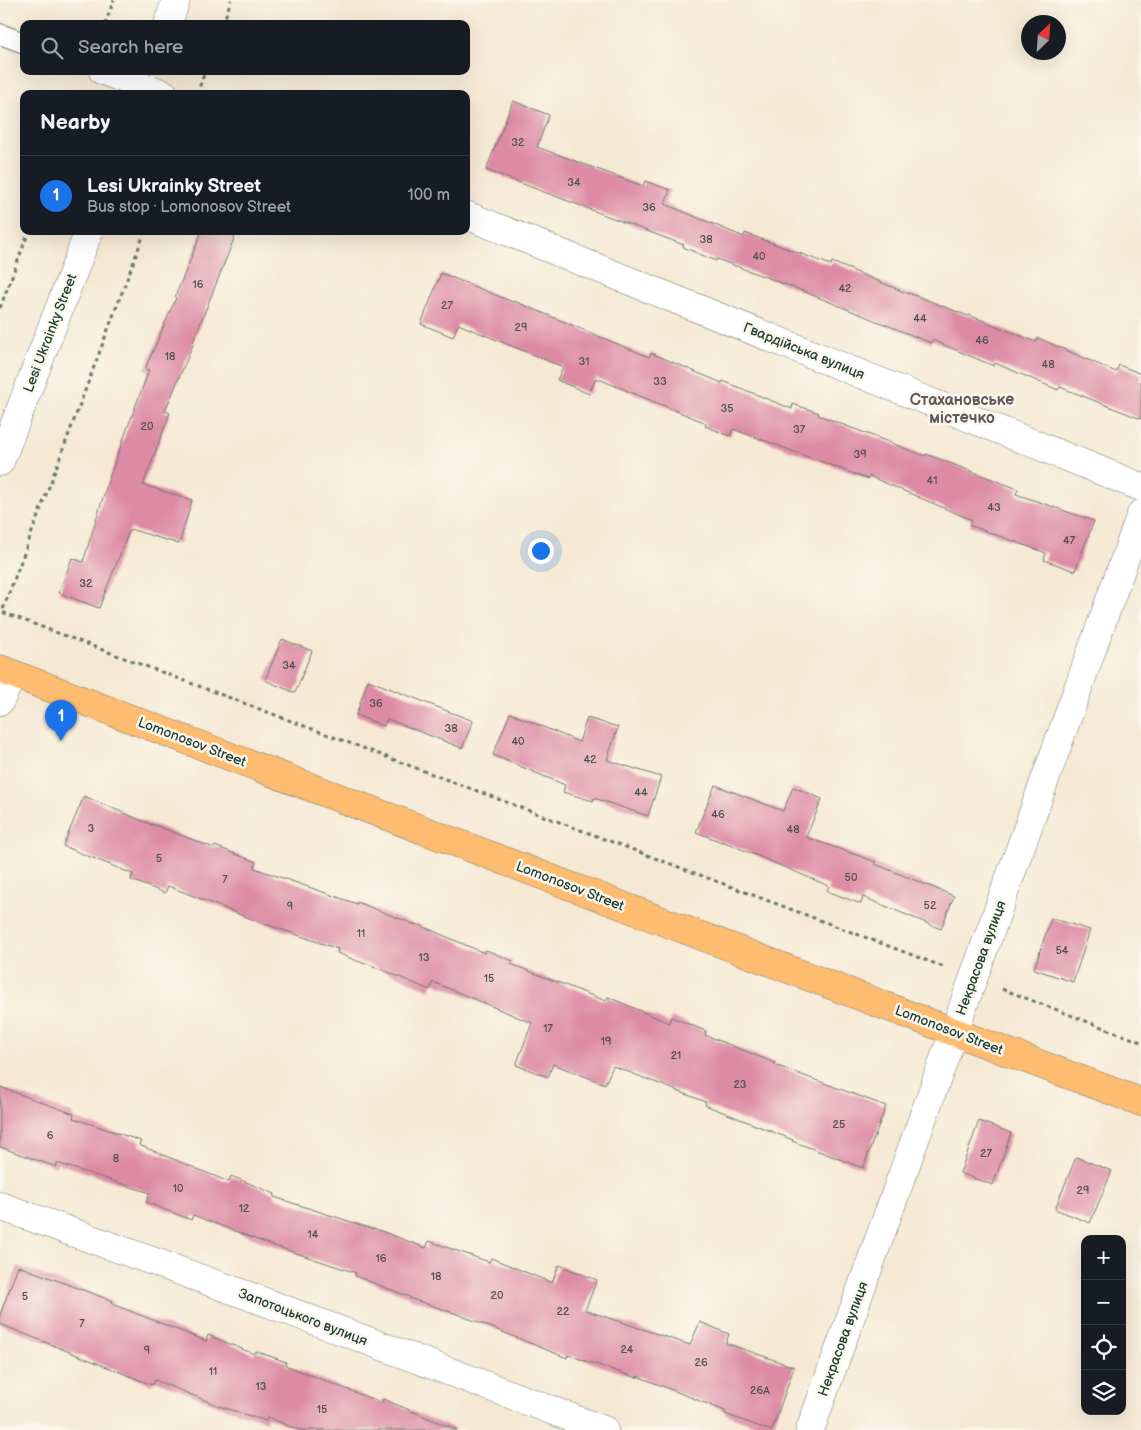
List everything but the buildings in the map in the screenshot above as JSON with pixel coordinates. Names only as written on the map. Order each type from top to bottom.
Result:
[{"type":"main road","name":"Lomonosov Street","points":[[6,672],[1141,1102]]},
{"type":"street","points":[[169,20],[176,0]]},
{"type":"street","points":[[116,75],[151,86]]},
{"type":"street","name":"Гвардійська вулиця","points":[[470,217],[1141,487]]},
{"type":"street","name":"Lesi Ukrainky Street","points":[[0,462],[87,235]]},
{"type":"street","name":"Некрасова вулиця","points":[[810,1430],[1141,514]]},
{"type":"street","points":[[0,701],[6,672]]},
{"type":"street","name":"Запотоцького вулиця","points":[[0,1206],[249,1296],[604,1430]]},
{"type":"lane","points":[[0,34],[20,42]]},
{"type":"path","points":[[106,20],[114,0]]},
{"type":"path","points":[[224,20],[231,0]]},
{"type":"path","points":[[198,90],[204,75]]},
{"type":"path","points":[[0,308],[27,235]]},
{"type":"path","points":[[143,235],[2,612],[1141,1042]]},
{"type":"place","name":"Lesi Ukrainky Street","points":[[61,741]]},
{"type":"district","name":"Стахановське містечко","points":[[962,409]]}]
